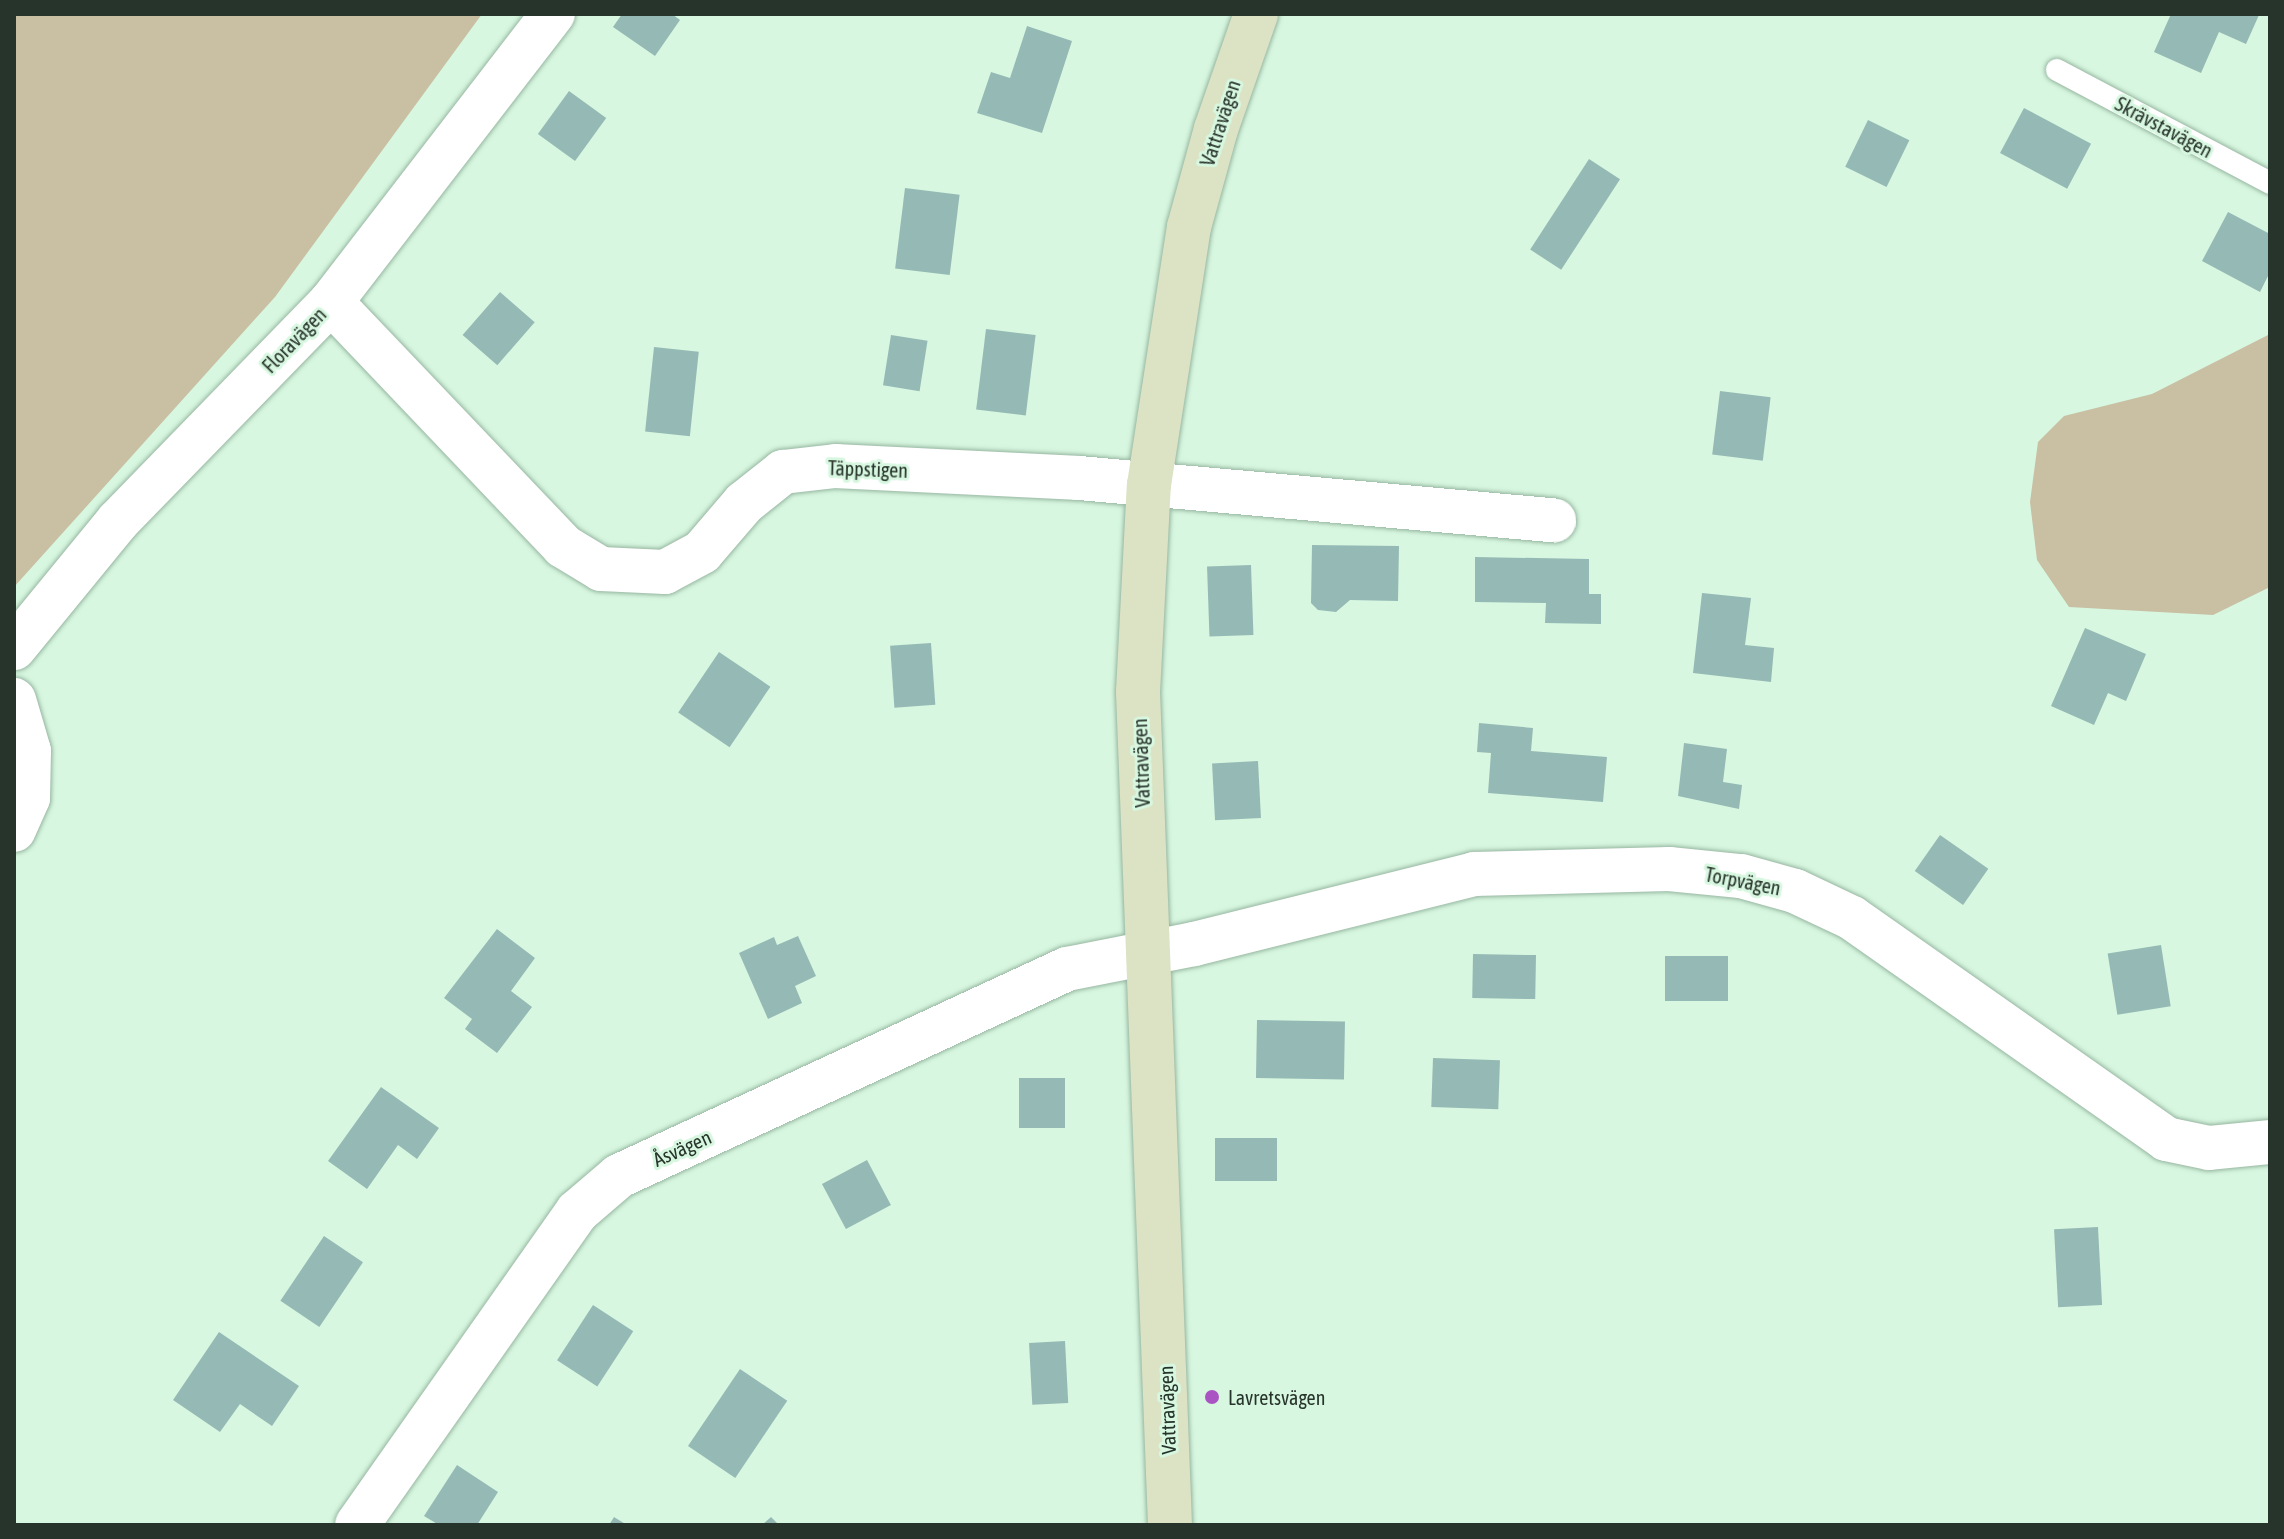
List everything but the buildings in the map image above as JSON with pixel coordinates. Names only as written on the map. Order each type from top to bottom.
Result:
[{"type":"street","name":"Floravägen","points":[[14,648],[118,521],[331,302],[553,14]]},
{"type":"street","name":"Vattravägen","points":[[1170,1525],[1138,692],[1149,485],[1189,227],[1216,129],[1256,14]]},
{"type":"street","name":"Täppstigen","points":[[331,302],[563,546],[601,569],[665,572],[702,552],[744,503],[783,472],[802,469],[851,467],[1149,485],[1554,520]]},
{"type":"street","points":[[14,700],[29,751],[28,798],[14,830]]},
{"type":"street","name":"Torpvägen","points":[[1148,955],[1474,874],[1593,868],[1741,876],[1826,903],[1852,918],[2166,1139],[2209,1148],[2270,1142]]},
{"type":"street","name":"Åsvägen","points":[[357,1525],[577,1212],[619,1176],[998,997],[1067,969],[1148,955]]},
{"type":"lane","name":"Skrävstavägen","points":[[2057,70],[2270,183]]},
{"type":"shaded area","points":[[14,14],[482,14],[275,297],[14,587]]},
{"type":"shaded area","points":[[2270,334],[2270,587],[2213,615],[2069,607],[2037,560],[2030,502],[2038,442],[2064,416],[2152,394]]},
{"type":"place","name":"Lavretsvägen","points":[[1212,1397]]}]
